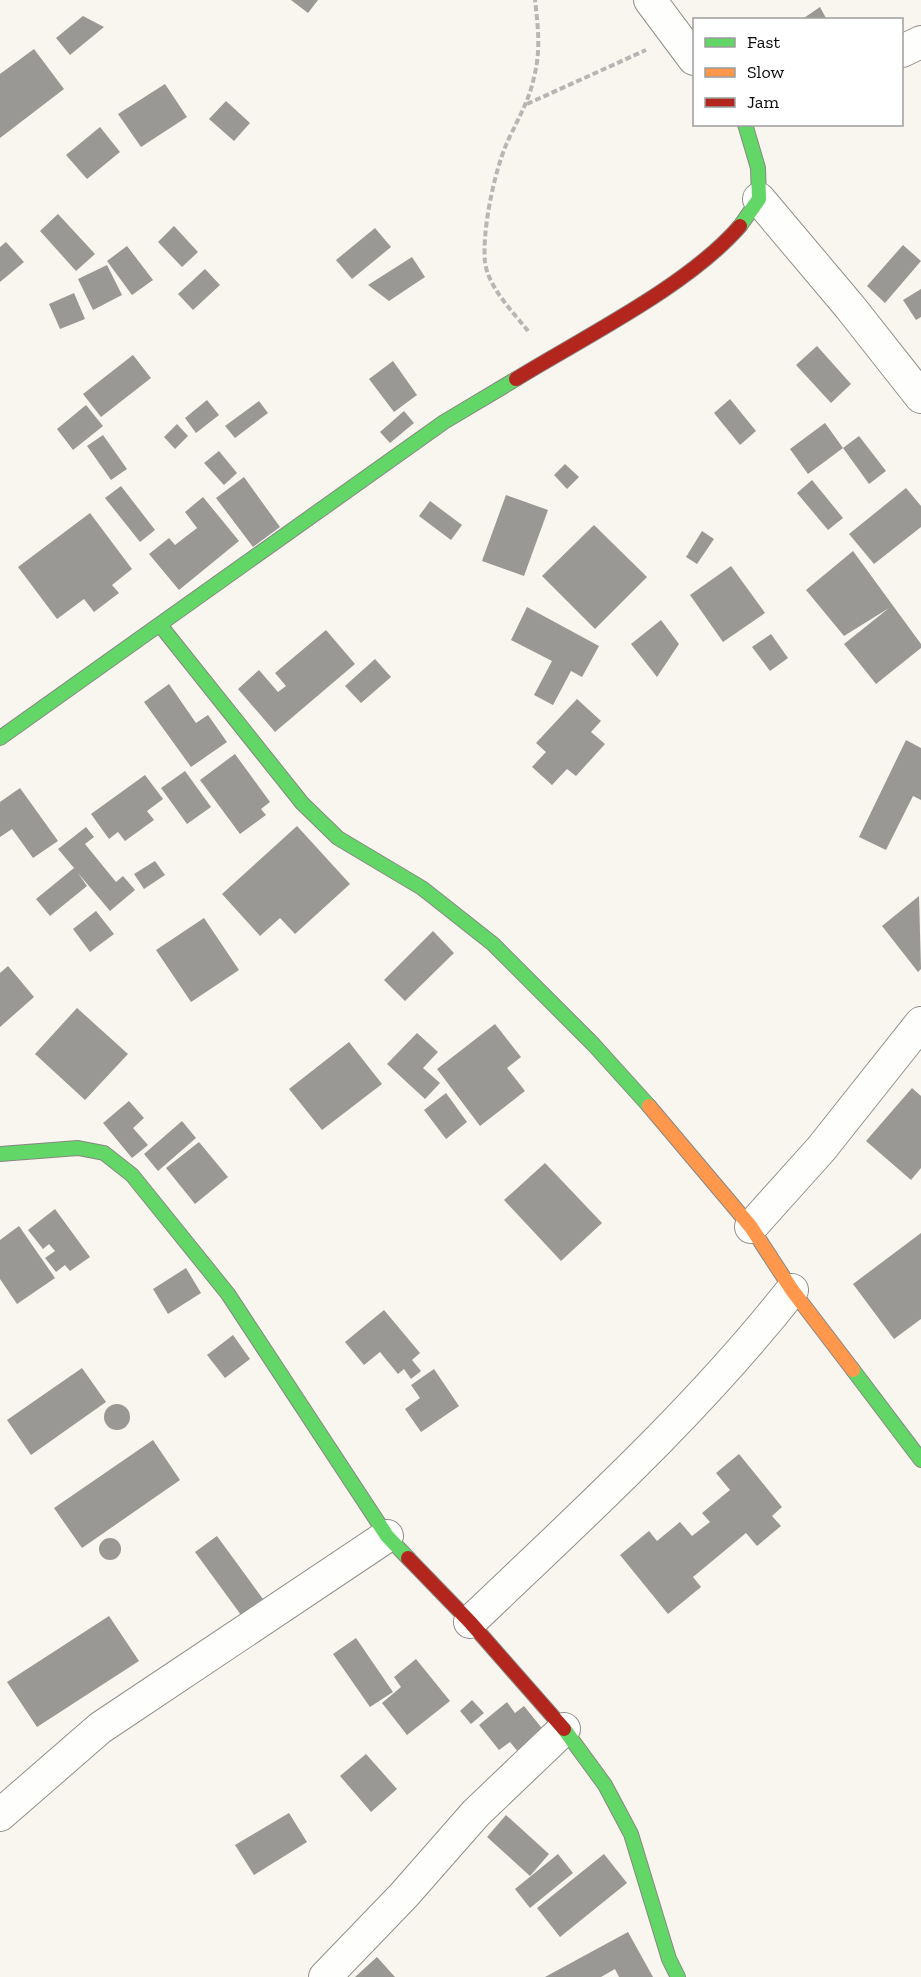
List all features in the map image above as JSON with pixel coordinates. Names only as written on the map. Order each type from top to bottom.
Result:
[{"type":"street","points":[[650,0],[686,48]]},
{"type":"street","points":[[903,51],[921,42]]},
{"type":"street","points":[[747,126],[758,168],[759,200],[850,307],[921,396]]},
{"type":"street","points":[[0,738],[444,422],[664,289],[718,248],[738,228],[759,200]]},
{"type":"street","points":[[160,625],[302,803],[339,838],[422,888],[493,944],[593,1044],[693,1156],[751,1227],[792,1290],[921,1460]]},
{"type":"street","points":[[751,1227],[821,1149],[921,1023]]},
{"type":"street","points":[[0,1154],[78,1148],[104,1153],[132,1175],[228,1294],[387,1536],[470,1622],[564,1729],[605,1785],[631,1834],[669,1959],[678,1977]]},
{"type":"street","points":[[470,1622],[598,1501],[693,1404],[746,1349],[792,1290]]},
{"type":"street","points":[[0,1815],[100,1728],[387,1536]]},
{"type":"street","points":[[325,1977],[404,1895],[476,1813],[564,1729]]},
{"type":"path","points":[[535,0],[538,54],[526,104],[506,146],[495,184],[485,262],[493,284],[548,358]]},
{"type":"path","points":[[526,104],[686,48]]},
{"type":"building","points":[[291,0],[318,0],[308,13]]},
{"type":"building","points":[[820,7],[826,18],[804,18]]},
{"type":"building","points":[[83,16],[104,27],[70,55],[56,38]]},
{"type":"building","points":[[34,49],[64,89],[0,138],[0,74]]},
{"type":"building","points":[[165,84],[187,117],[141,147],[118,114]]},
{"type":"building","points":[[226,101],[250,123],[234,141],[209,119]]},
{"type":"building","points":[[100,127],[120,152],[87,179],[66,155]]},
{"type":"building","points":[[58,214],[95,254],[76,271],[40,231]]},
{"type":"building","points":[[174,226],[198,252],[182,267],[158,242]]},
{"type":"building","points":[[375,228],[391,247],[352,279],[336,260]]},
{"type":"building","points":[[6,242],[24,262],[0,282],[0,247]]},
{"type":"building","points":[[903,245],[921,261],[885,303],[867,286]]},
{"type":"building","points":[[127,246],[153,280],[132,295],[107,261]]},
{"type":"building","points":[[412,257],[425,277],[389,301],[368,285]]},
{"type":"building","points":[[107,265],[122,295],[93,310],[78,279]]},
{"type":"building","points":[[205,269],[220,285],[193,310],[178,294]]},
{"type":"building","points":[[921,289],[921,317],[916,320],[903,300]]},
{"type":"building","points":[[74,293],[85,319],[60,329],[49,304]]},
{"type":"building","points":[[817,346],[851,384],[831,403],[796,365]]},
{"type":"building","points":[[133,355],[151,378],[101,417],[83,394]]},
{"type":"building","points":[[393,361],[417,395],[394,412],[369,379]]},
{"type":"building","points":[[730,399],[756,431],[740,445],[714,413]]},
{"type":"building","points":[[207,400],[219,415],[196,433],[185,418]]},
{"type":"building","points":[[259,401],[268,413],[235,438],[225,426]]},
{"type":"building","points":[[86,405],[103,426],[73,450],[57,429]]},
{"type":"building","points":[[404,411],[414,423],[390,443],[380,432]]},
{"type":"building","points":[[825,423],[843,448],[808,474],[790,449]]},
{"type":"building","points":[[177,424],[188,436],[175,449],[164,437]]},
{"type":"building","points":[[103,435],[127,469],[111,480],[87,446]]},
{"type":"building","points":[[859,436],[886,471],[869,484],[843,448]]},
{"type":"building","points":[[219,451],[237,473],[224,485],[204,463]]},
{"type":"building","points":[[565,464],[579,477],[567,489],[554,475]]},
{"type":"building","points":[[244,477],[280,527],[253,547],[216,498]]},
{"type":"building","points":[[812,480],[843,518],[828,530],[797,493]]},
{"type":"building","points":[[121,486],[155,530],[140,542],[105,498]]},
{"type":"building","points":[[906,488],[921,506],[921,527],[874,564],[849,534]]},
{"type":"building","points":[[506,495],[548,510],[524,576],[482,561]]},
{"type":"building","points":[[203,497],[239,541],[179,590],[149,554],[169,538],[175,545],[197,528],[185,512]]},
{"type":"building","points":[[430,501],[462,525],[451,540],[419,516]]},
{"type":"building","points":[[90,513],[132,569],[112,585],[119,593],[94,612],[84,599],[57,619],[18,567]]},
{"type":"building","points":[[594,525],[647,577],[595,629],[542,576]]},
{"type":"building","points":[[702,531],[714,539],[697,564],[686,557]]},
{"type":"building","points":[[853,551],[921,644],[921,648],[876,684],[844,644],[889,608],[844,636],[806,590]]},
{"type":"building","points":[[731,566],[765,613],[723,642],[690,595]]},
{"type":"building","points":[[527,607],[599,646],[582,677],[571,671],[553,705],[534,695],[552,661],[511,640]]},
{"type":"building","points":[[661,620],[679,644],[657,677],[631,644]]},
{"type":"building","points":[[326,630],[355,664],[275,732],[238,689],[259,670],[278,692],[286,686],[275,673]]},
{"type":"building","points":[[771,634],[788,658],[770,671],[752,647]]},
{"type":"building","points":[[375,659],[391,677],[361,703],[345,686]]},
{"type":"building","points":[[169,684],[196,723],[208,715],[227,742],[191,767],[144,702]]},
{"type":"building","points":[[577,699],[601,721],[591,732],[605,744],[576,776],[567,769],[552,785],[532,767],[546,752],[536,743]]},
{"type":"building","points":[[906,740],[921,748],[921,800],[913,796],[886,850],[859,837]]},
{"type":"building","points":[[235,754],[270,802],[261,809],[266,815],[240,834],[200,780]]},
{"type":"building","points":[[185,771],[211,807],[187,824],[161,788]]},
{"type":"building","points":[[145,775],[163,799],[147,811],[154,820],[125,841],[118,832],[109,839],[91,814]]},
{"type":"building","points":[[20,788],[58,841],[33,858],[12,829],[0,837],[0,802]]},
{"type":"building","points":[[297,826],[350,884],[295,934],[280,918],[260,936],[222,894]]},
{"type":"building","points":[[86,827],[94,837],[85,844],[116,882],[123,876],[135,890],[110,911],[78,873],[87,886],[50,916],[36,899],[74,868],[58,849]]},
{"type":"building","points":[[155,861],[165,875],[144,889],[134,874]]},
{"type":"building","points":[[919,896],[921,969],[918,972],[882,926]]},
{"type":"building","points":[[96,911],[114,934],[90,952],[73,929]]},
{"type":"building","points":[[204,918],[239,970],[191,1002],[156,950]]},
{"type":"building","points":[[433,931],[454,953],[405,1001],[384,980]]},
{"type":"building","points":[[8,966],[34,997],[0,1027],[0,973]]},
{"type":"building","points":[[77,1008],[128,1054],[85,1100],[35,1054]]},
{"type":"building","points":[[495,1024],[521,1057],[507,1068],[525,1091],[480,1126],[437,1069]]},
{"type":"building","points":[[417,1033],[438,1052],[423,1068],[440,1083],[425,1099],[387,1064]]},
{"type":"building","points":[[349,1042],[382,1084],[322,1130],[289,1089]]},
{"type":"building","points":[[912,1088],[921,1096],[921,1168],[911,1180],[866,1141]]},
{"type":"building","points":[[446,1093],[467,1122],[446,1139],[424,1110]]},
{"type":"building","points":[[129,1101],[144,1118],[133,1128],[148,1145],[132,1158],[103,1123]]},
{"type":"building","points":[[182,1121],[196,1138],[158,1171],[144,1154]]},
{"type":"building","points":[[199,1142],[228,1177],[195,1204],[166,1168]]},
{"type":"building","points":[[545,1163],[602,1223],[561,1261],[504,1200]]},
{"type":"building","points":[[55,1209],[90,1257],[70,1271],[65,1265],[56,1272],[45,1258],[55,1251],[49,1244],[43,1249],[28,1230]]},
{"type":"building","points":[[19,1226],[55,1278],[17,1304],[0,1279],[0,1240]]},
{"type":"building","points":[[921,1233],[921,1319],[894,1339],[853,1284]]},
{"type":"building","points":[[186,1268],[201,1293],[168,1314],[153,1289]]},
{"type":"building","points":[[384,1310],[420,1353],[412,1360],[421,1371],[411,1379],[404,1369],[398,1374],[380,1352],[364,1365],[345,1342]]},
{"type":"building","points":[[233,1335],[250,1359],[225,1378],[207,1355]]},
{"type":"building","points":[[82,1368],[106,1402],[31,1455],[7,1420]]},
{"type":"building","points":[[434,1369],[459,1406],[421,1432],[405,1409],[420,1398],[411,1385]]},
{"type":"building","points":[[117,1404],[126,1408],[130,1417],[126,1426],[117,1430],[108,1426],[104,1417],[108,1408]]},
{"type":"building","points":[[153,1440],[180,1480],[82,1548],[54,1508]]},
{"type":"building","points":[[739,1454],[782,1507],[772,1516],[781,1526],[757,1546],[746,1533],[693,1577],[701,1587],[668,1614],[620,1555],[649,1531],[657,1541],[680,1522],[692,1536],[710,1522],[702,1513],[730,1490],[716,1473]]},
{"type":"building","points":[[217,1536],[263,1599],[241,1615],[195,1552]]},
{"type":"building","points":[[106,1538],[114,1538],[121,1545],[121,1553],[114,1560],[106,1560],[99,1553],[99,1545]]},
{"type":"building","points":[[109,1616],[139,1661],[37,1727],[7,1682]]},
{"type":"building","points":[[356,1638],[393,1692],[370,1707],[333,1654]]},
{"type":"building","points":[[416,1659],[450,1701],[407,1735],[382,1703],[401,1687],[394,1677]]},
{"type":"building","points":[[472,1700],[484,1713],[471,1724],[460,1711]]},
{"type":"building","points":[[507,1702],[515,1713],[524,1706],[549,1737],[523,1758],[510,1742],[499,1750],[479,1725]]},
{"type":"building","points":[[366,1754],[397,1789],[371,1812],[340,1776]]},
{"type":"building","points":[[289,1813],[307,1842],[254,1875],[235,1845]]},
{"type":"building","points":[[506,1815],[549,1854],[530,1876],[487,1837]]},
{"type":"building","points":[[558,1854],[573,1873],[530,1908],[515,1889]]},
{"type":"building","points":[[604,1854],[627,1883],[560,1937],[537,1908]]},
{"type":"building","points":[[628,1932],[653,1977],[619,1977],[615,1969],[601,1977],[545,1977]]},
{"type":"building","points":[[377,1957],[395,1977],[355,1977]]},
{"type":"traffic: fast","points":[[740,226],[759,199],[758,168],[746,126]]},
{"type":"traffic: fast","points":[[0,738],[444,422],[516,379]]},
{"type":"traffic: fast","points":[[160,625],[302,803],[338,838],[422,888],[493,944],[593,1044],[649,1106]]},
{"type":"traffic: fast","points":[[0,1154],[78,1148],[104,1153],[132,1175],[228,1294],[387,1536],[408,1558]]},
{"type":"traffic: fast","points":[[853,1370],[921,1460]]},
{"type":"traffic: fast","points":[[564,1729],[605,1785],[631,1834],[669,1959],[678,1977]]},
{"type":"traffic: slow","points":[[649,1106],[751,1227],[792,1290],[853,1370]]},
{"type":"traffic: jam","points":[[516,379],[664,290],[718,248],[740,226]]},
{"type":"traffic: jam","points":[[408,1558],[470,1622],[564,1729]]}]
